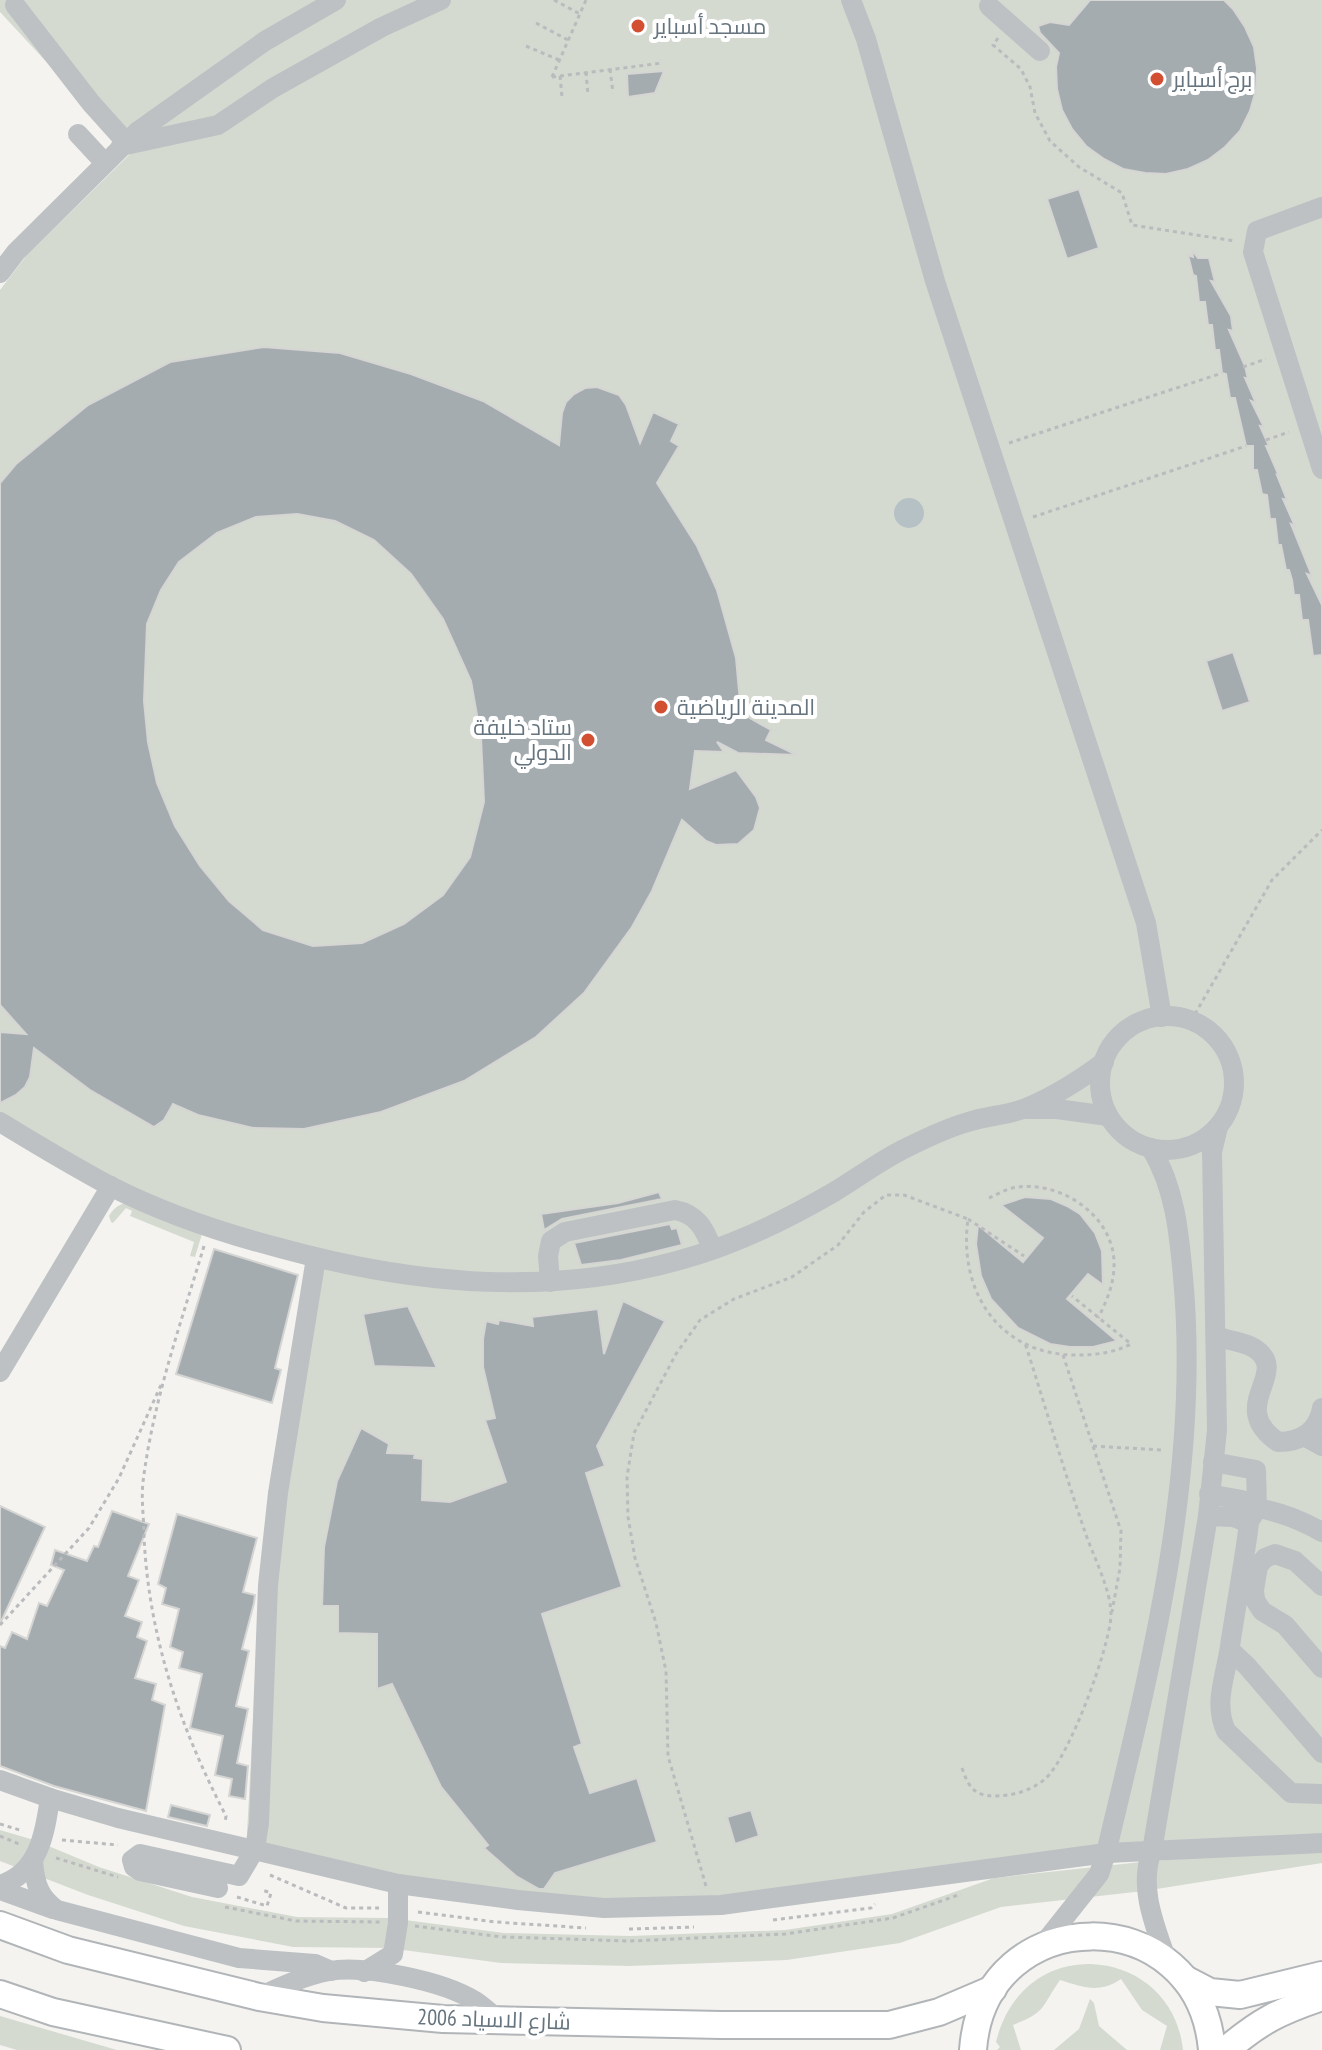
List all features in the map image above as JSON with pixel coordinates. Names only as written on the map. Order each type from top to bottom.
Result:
[{"type":"main road","name":"شارع الاسياد 2006","points":[[0,1925],[68,1950],[259,1997],[323,2008],[443,2019],[889,2025],[939,2012],[993,1989]]},
{"type":"main road","points":[[973,2050],[978,2020],[993,1989],[1014,1964],[1041,1947],[1078,1936],[1097,1935],[1134,1942],[1210,1992],[1240,1995],[1322,1975]]},
{"type":"main road","points":[[1176,1970],[1201,2005],[1212,2050]]},
{"type":"main road","points":[[0,1994],[53,2012],[227,2050]]},
{"type":"main road","points":[[1226,2050],[1255,2026],[1280,2011],[1322,1997]]},
{"type":"lane","points":[[0,273],[16,252],[124,144],[189,92],[265,41],[336,0]]},
{"type":"lane","points":[[124,144],[218,125],[273,88],[382,27],[441,0]]},
{"type":"lane","points":[[851,0],[866,39],[935,281],[1146,923],[1162,1017]]},
{"type":"lane","points":[[15,5],[124,144]]},
{"type":"lane","points":[[989,6],[1040,51]]},
{"type":"lane","points":[[78,134],[104,162]]},
{"type":"lane","points":[[1316,213],[1257,231],[1253,252],[1322,469]]},
{"type":"lane","points":[[1176,1970],[1151,1915],[1146,1867],[1152,1851],[1208,1516],[1217,1430],[1212,1152],[1218,1127],[1231,1105],[1234,1080],[1228,1055],[1213,1034],[1191,1021],[1162,1017],[1143,1021],[1126,1031],[1113,1044],[1100,1080],[1101,1098],[1108,1116],[1134,1142],[1151,1148],[1175,1150],[1199,1143],[1218,1127]]},
{"type":"lane","points":[[1023,1109],[1078,1081],[1104,1062]]},
{"type":"lane","points":[[0,1122],[111,1186],[210,1227],[316,1258],[416,1277],[474,1283],[550,1282],[621,1274],[712,1249],[768,1227],[836,1191],[887,1158],[966,1122],[1023,1109],[1057,1109],[1108,1116]]},
{"type":"lane","points":[[1041,1947],[1099,1874],[1106,1853],[1156,1633],[1175,1529],[1184,1426],[1187,1318],[1180,1236],[1170,1187],[1151,1148]]},
{"type":"lane","points":[[0,1372],[111,1186]]},
{"type":"lane","points":[[550,1282],[548,1256],[551,1241],[565,1232],[675,1210],[687,1212],[697,1219],[712,1249]]},
{"type":"lane","points":[[218,1888],[140,1871],[134,1867],[132,1860],[140,1854],[239,1876],[255,1849],[262,1774],[263,1668],[278,1493],[316,1258]]},
{"type":"lane","points":[[1217,1337],[1253,1347],[1262,1358],[1267,1377],[1255,1402],[1256,1413],[1262,1426],[1278,1442],[1313,1441],[1322,1408]]},
{"type":"lane","points":[[1278,1442],[1256,1470],[1253,1516],[1219,1696],[1220,1718],[1226,1731],[1291,1793],[1322,1794]]},
{"type":"lane","points":[[1213,1462],[1256,1470]]},
{"type":"lane","points":[[1209,1494],[1242,1500],[1253,1516]]},
{"type":"lane","points":[[1208,1516],[1296,1517],[1322,1532]]},
{"type":"lane","points":[[1322,1586],[1295,1561],[1275,1554],[1265,1558],[1258,1566],[1254,1590],[1255,1600],[1262,1611],[1285,1625],[1322,1668]]},
{"type":"lane","points":[[1230,1650],[1322,1753]]},
{"type":"lane","points":[[0,1780],[118,1818],[398,1884],[604,1908],[712,1905],[1106,1853],[1322,1843]]},
{"type":"lane","points":[[0,1888],[33,1862],[44,1838],[50,1798]]},
{"type":"lane","points":[[33,1862],[35,1881],[43,1900],[57,1910]]},
{"type":"lane","points":[[398,1884],[398,1923],[393,1954],[412,1978]]},
{"type":"lane","points":[[0,1888],[57,1910],[239,1958],[315,1964],[331,1971]]},
{"type":"lane","points":[[364,1972],[393,1954]]},
{"type":"lane","points":[[259,1997],[293,1981],[331,1971],[364,1972],[412,1978],[446,1988],[474,2000],[499,2020]]},
{"type":"path","points":[[554,0],[580,14]]},
{"type":"path","points":[[586,0],[552,77],[662,63]]},
{"type":"path","points":[[536,23],[568,40]]},
{"type":"path","points":[[1009,23],[993,45],[1021,69],[1030,87],[1035,113],[1050,141],[1079,167],[1122,193],[1132,225],[1255,245]]},
{"type":"path","points":[[526,46],[559,60]]},
{"type":"path","points":[[610,69],[613,93]]},
{"type":"path","points":[[586,72],[588,95]]},
{"type":"path","points":[[560,76],[562,97]]},
{"type":"path","points":[[1243,367],[1285,353]]},
{"type":"path","points":[[991,449],[1222,373]]},
{"type":"path","points":[[1266,440],[1308,426]]},
{"type":"path","points":[[1015,523],[1246,446]]},
{"type":"path","points":[[1191,1021],[1272,880],[1322,830]]},
{"type":"path","points":[[989,1198],[1013,1188],[1051,1189],[1075,1199],[1096,1220],[1113,1252],[1111,1294],[1098,1318]]},
{"type":"path","points":[[712,1905],[668,1756],[666,1671],[656,1623],[635,1558],[628,1517],[627,1477],[634,1433],[676,1354],[700,1320],[734,1299],[792,1277],[838,1245],[864,1212],[886,1195],[904,1195],[968,1219],[1024,1256]]},
{"type":"path","points":[[968,1219],[965,1238],[968,1268],[977,1296],[988,1314],[1012,1336],[1040,1351],[1063,1355],[1114,1352],[1131,1344],[1072,1296]]},
{"type":"path","points":[[210,1227],[164,1378],[143,1483],[149,1594],[166,1672],[184,1730],[226,1816],[223,1842]]},
{"type":"path","points":[[1025,1343],[1111,1615]]},
{"type":"path","points":[[962,1768],[968,1787],[981,1796],[1012,1796],[1046,1778],[1079,1721],[1102,1659],[1120,1568],[1121,1531],[1063,1355]]},
{"type":"path","points":[[0,1625],[89,1528],[119,1478],[164,1378]]},
{"type":"path","points":[[1093,1446],[1158,1450]]},
{"type":"path","points":[[239,1876],[234,1896],[267,1906],[271,1893],[262,1890]]},
{"type":"shaded area","name":"المدينة الرياضية","points":[[0,0],[1322,0],[1322,1843],[721,1905],[518,1900],[255,1849],[247,1833],[255,1685],[321,1256],[190,1219],[0,1124],[0,290],[26,256],[131,153],[0,12]]},
{"type":"shaded area","points":[[909,498],[915,499],[923,507],[923,519],[915,527],[909,528],[903,527],[895,519],[894,513],[895,507],[903,499]]},
{"type":"shaded area","points":[[128,1203],[202,1234],[195,1257],[190,1256],[194,1242],[130,1216],[132,1211],[126,1208],[111,1222],[109,1216],[113,1211],[119,1205]]},
{"type":"shaded area","points":[[0,1830],[192,1897],[297,1917],[390,1918],[504,1933],[630,1936],[785,1930],[892,1914],[994,1878],[1141,1862],[1322,1848],[1322,1863],[1144,1891],[1001,1907],[900,1943],[787,1960],[630,1966],[501,1963],[388,1948],[293,1947],[184,1926],[88,1895],[0,1861]]},
{"type":"shaded area","points":[[1091,1964],[1125,1971],[1154,1989],[1173,2016],[1183,2050],[1160,2050],[1167,2026],[1142,2010],[1121,1979],[1098,1988],[1060,1980],[1038,2012],[1013,2025],[1021,2050],[997,2050],[1000,2047],[996,2042],[1001,2025],[1029,1985],[1057,1969]]},
{"type":"shaded area","points":[[1090,1999],[1094,2003],[1099,2026],[1127,2050],[1054,2050],[1079,2029]]},
{"type":"shaded area","points":[[0,2016],[117,2050],[17,2050],[0,2045]]},
{"type":"building","name":"برج أسباير","points":[[1090,0],[1224,0],[1233,9],[1254,47],[1256,90],[1240,131],[1225,147],[1208,160],[1166,174],[1123,169],[1086,146],[1062,110],[1057,89],[1059,53],[1040,33],[1038,26],[1050,22],[1069,25]]},
{"type":"building","points":[[664,71],[655,93],[628,97],[627,74]]},
{"type":"building","points":[[1079,189],[1099,248],[1067,259],[1047,199]]},
{"type":"building","points":[[1192,250],[1198,258],[1209,258],[1215,282],[1211,281],[1231,316],[1233,331],[1229,330],[1245,366],[1248,379],[1245,378],[1256,403],[1251,401],[1264,427],[1260,426],[1287,500],[1283,499],[1295,526],[1291,524],[1312,576],[1307,574],[1322,605],[1322,655],[1313,656],[1308,620],[1302,620],[1299,595],[1294,595],[1281,545],[1278,545],[1275,519],[1270,519],[1267,495],[1262,494],[1257,470],[1253,470],[1253,446],[1246,446],[1235,398],[1230,398],[1219,350],[1215,350],[1205,302],[1199,302],[1196,276],[1193,275],[1188,255],[1193,257]]},
{"type":"building","name":"ستاد خليفة الدولي","points":[[264,347],[340,353],[411,374],[483,401],[559,445],[566,402],[585,388],[597,387],[619,395],[626,405],[640,443],[653,412],[679,424],[671,441],[679,446],[657,483],[697,546],[717,590],[736,658],[741,713],[771,730],[766,740],[797,755],[738,753],[717,742],[724,752],[695,751],[690,789],[736,770],[756,797],[760,808],[754,830],[738,844],[716,845],[706,841],[682,820],[652,891],[632,927],[584,993],[536,1037],[464,1081],[381,1112],[304,1129],[253,1128],[198,1115],[173,1104],[164,1120],[154,1127],[90,1090],[34,1048],[30,1077],[25,1087],[0,1103],[0,1032],[26,1034],[0,1005],[0,483],[16,464],[88,405],[170,362]],"holes":[[[297,514],[335,521],[374,540],[411,574],[443,619],[471,681],[481,738],[484,802],[470,857],[443,895],[404,924],[362,943],[313,946],[263,930],[229,901],[200,866],[175,826],[157,783],[148,742],[144,701],[147,624],[161,590],[179,562],[217,533],[256,517]]]},
{"type":"building","points":[[1233,652],[1250,702],[1222,711],[1206,661]]},
{"type":"building","points":[[659,1192],[662,1199],[562,1219],[544,1230],[541,1214],[618,1203]]},
{"type":"building","points":[[1025,1197],[1051,1199],[1067,1206],[1080,1214],[1095,1233],[1102,1251],[1103,1285],[1088,1274],[1067,1299],[1117,1341],[1093,1347],[1050,1344],[1018,1328],[991,1299],[981,1276],[976,1244],[978,1225],[1023,1262],[1043,1238],[1001,1205]]},
{"type":"building","points":[[670,1224],[672,1229],[677,1228],[682,1245],[621,1260],[581,1265],[574,1243]]},
{"type":"building","points":[[214,1249],[298,1275],[275,1368],[281,1370],[272,1403],[176,1374]]},
{"type":"building","points":[[623,1301],[665,1321],[597,1446],[605,1466],[586,1473],[622,1587],[542,1614],[582,1744],[574,1747],[590,1793],[637,1778],[657,1842],[555,1873],[544,1889],[539,1889],[516,1876],[484,1848],[488,1845],[441,1787],[392,1684],[377,1689],[377,1634],[338,1633],[338,1606],[322,1606],[324,1547],[337,1481],[361,1428],[389,1444],[387,1453],[415,1454],[414,1458],[423,1459],[422,1500],[450,1502],[506,1482],[485,1420],[495,1418],[483,1367],[486,1321],[533,1326],[532,1317],[598,1309],[604,1354]]},
{"type":"building","points":[[408,1306],[437,1368],[374,1366],[363,1314]]},
{"type":"building","points":[[0,1506],[45,1527],[0,1624]]},
{"type":"building","points":[[112,1511],[149,1524],[128,1576],[139,1580],[125,1616],[142,1622],[137,1637],[147,1641],[135,1678],[156,1684],[152,1700],[165,1705],[146,1811],[54,1786],[0,1766],[0,1646],[5,1648],[12,1632],[27,1639],[39,1603],[47,1606],[64,1570],[51,1565],[55,1550],[87,1561],[94,1546],[98,1547]]},
{"type":"building","points":[[177,1514],[257,1538],[243,1592],[255,1595],[242,1649],[249,1651],[236,1706],[248,1709],[237,1763],[248,1766],[245,1799],[229,1796],[232,1779],[215,1775],[223,1736],[190,1728],[202,1674],[179,1668],[183,1652],[170,1647],[179,1609],[162,1604],[166,1588],[158,1584]]},
{"type":"building","points":[[171,1805],[210,1815],[207,1826],[168,1817]]},
{"type":"building","points":[[751,1810],[759,1836],[735,1844],[727,1817]]},
{"type":"place","name":"مسجد أسباير","points":[[638,26]]},
{"type":"place","name":"برج أسباير","points":[[1157,79]]},
{"type":"place","name":"المدينة الرياضية","points":[[661,707]]},
{"type":"place","name":"ستاد خليفة الدولي","points":[[588,740]]}]
